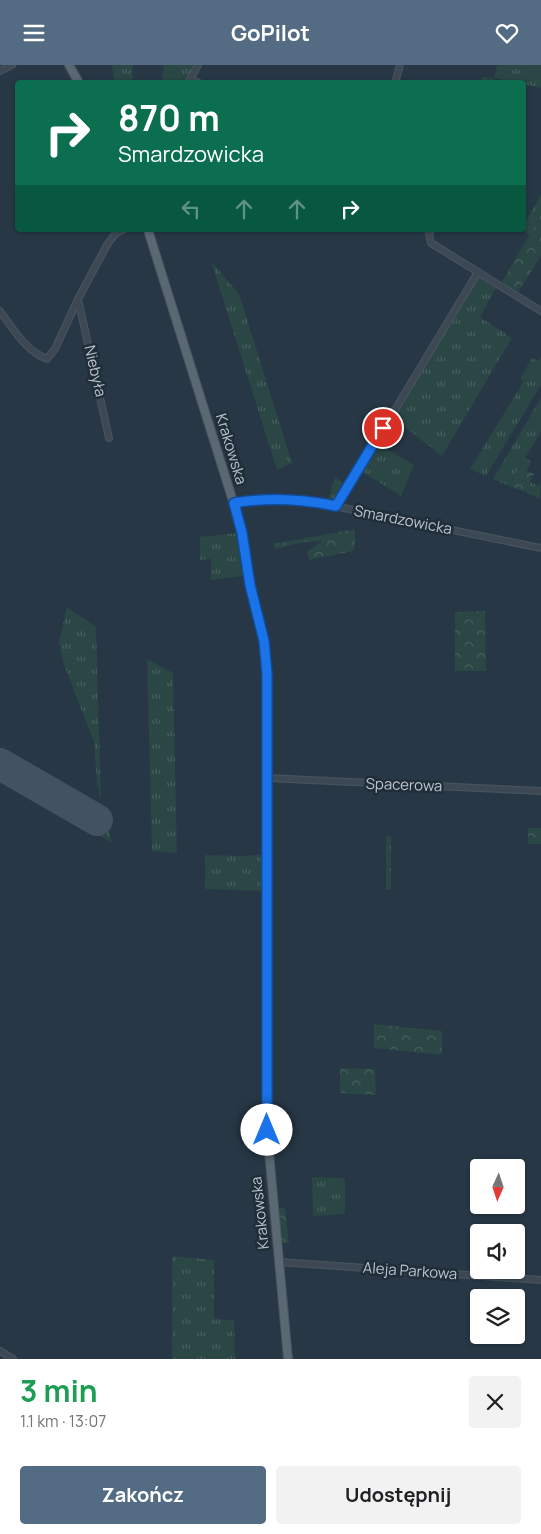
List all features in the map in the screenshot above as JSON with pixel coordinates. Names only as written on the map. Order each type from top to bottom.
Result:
[{"type":"main road","points":[[69,65],[77,80]]},
{"type":"main road","name":"Krakowska","points":[[149,232],[234,503],[242,533],[250,585],[264,641],[267,674],[267,1130],[288,1359]]},
{"type":"street","points":[[0,71],[12,65]]},
{"type":"street","points":[[190,80],[198,65]]},
{"type":"street","points":[[396,80],[400,65]]},
{"type":"street","points":[[0,311],[19,337],[33,352],[47,359],[54,349],[111,238],[117,232]]},
{"type":"street","points":[[430,232],[430,243],[541,311]]},
{"type":"street","points":[[336,506],[478,272]]},
{"type":"street","name":"Niebyła","points":[[79,301],[109,437]]},
{"type":"street","name":"Smardzowicka","points":[[234,503],[259,499],[287,499],[336,506],[541,547]]},
{"type":"street","name":"Spacerowa","points":[[267,778],[541,791]]},
{"type":"street","name":"Aleja Parkowa","points":[[279,1262],[541,1280]]},
{"type":"street","points":[[0,1351],[13,1359]]},
{"type":"green space","points":[[112,65],[133,65],[132,80],[114,80]]},
{"type":"green space","points":[[164,65],[196,65],[188,80],[162,80]]},
{"type":"green space","points":[[497,65],[541,65],[541,88],[526,84],[526,80],[494,78]]},
{"type":"green space","points":[[482,77],[494,78],[494,80],[481,80]]},
{"type":"green space","points":[[541,195],[541,215],[530,234],[526,232],[526,221]]},
{"type":"green space","points":[[541,215],[541,256],[517,294],[501,283]]},
{"type":"green space","points":[[211,261],[239,294],[292,463],[277,470]]},
{"type":"green space","points":[[478,275],[497,286],[480,317],[512,338],[442,456],[393,418]]},
{"type":"green space","points":[[541,357],[541,385],[486,476],[470,469],[524,381],[520,379],[532,358],[538,361]]},
{"type":"green space","points":[[541,398],[541,432],[525,458],[532,462],[526,471],[519,467],[509,486],[493,479]]},
{"type":"green space","points":[[378,444],[414,465],[401,496],[361,471]]},
{"type":"green space","points":[[519,467],[534,474],[525,492],[509,486]]},
{"type":"green space","points":[[335,477],[346,485],[337,502],[328,500]]},
{"type":"green space","points":[[530,482],[539,486],[541,482],[540,499],[525,492]]},
{"type":"green space","points":[[355,529],[355,547],[353,551],[309,560],[307,552],[322,541],[304,542],[275,549],[273,544]]},
{"type":"green space","points":[[237,533],[243,576],[211,580],[211,559],[200,560],[200,537]]},
{"type":"green space","points":[[67,607],[96,627],[101,801],[97,782],[94,742],[64,665],[59,642]]},
{"type":"green space","points":[[485,611],[486,671],[455,671],[455,612]]},
{"type":"green space","points":[[147,659],[173,673],[177,853],[152,851]]},
{"type":"green space","points":[[0,749],[103,808],[112,843],[0,779]]},
{"type":"green space","points":[[528,828],[541,828],[541,844],[528,844]]},
{"type":"green space","points":[[386,836],[391,836],[391,890],[386,890]]},
{"type":"green space","points":[[264,854],[262,891],[205,889],[205,855],[244,856]]},
{"type":"green space","points":[[374,1024],[442,1031],[442,1055],[374,1048]]},
{"type":"green space","points":[[340,1068],[375,1069],[376,1095],[340,1093]]},
{"type":"green space","points":[[312,1177],[345,1178],[345,1214],[313,1216]]},
{"type":"green space","points":[[278,1208],[285,1208],[289,1243],[281,1243]]},
{"type":"green space","points":[[172,1256],[214,1260],[214,1319],[234,1320],[235,1359],[172,1359]]},
{"type":"runway","points":[[0,764],[97,820]]},
{"type":"route","points":[[267,1130],[267,674],[264,641],[246,568],[242,533],[234,503],[259,499],[287,499],[336,506],[383,428]]}]
